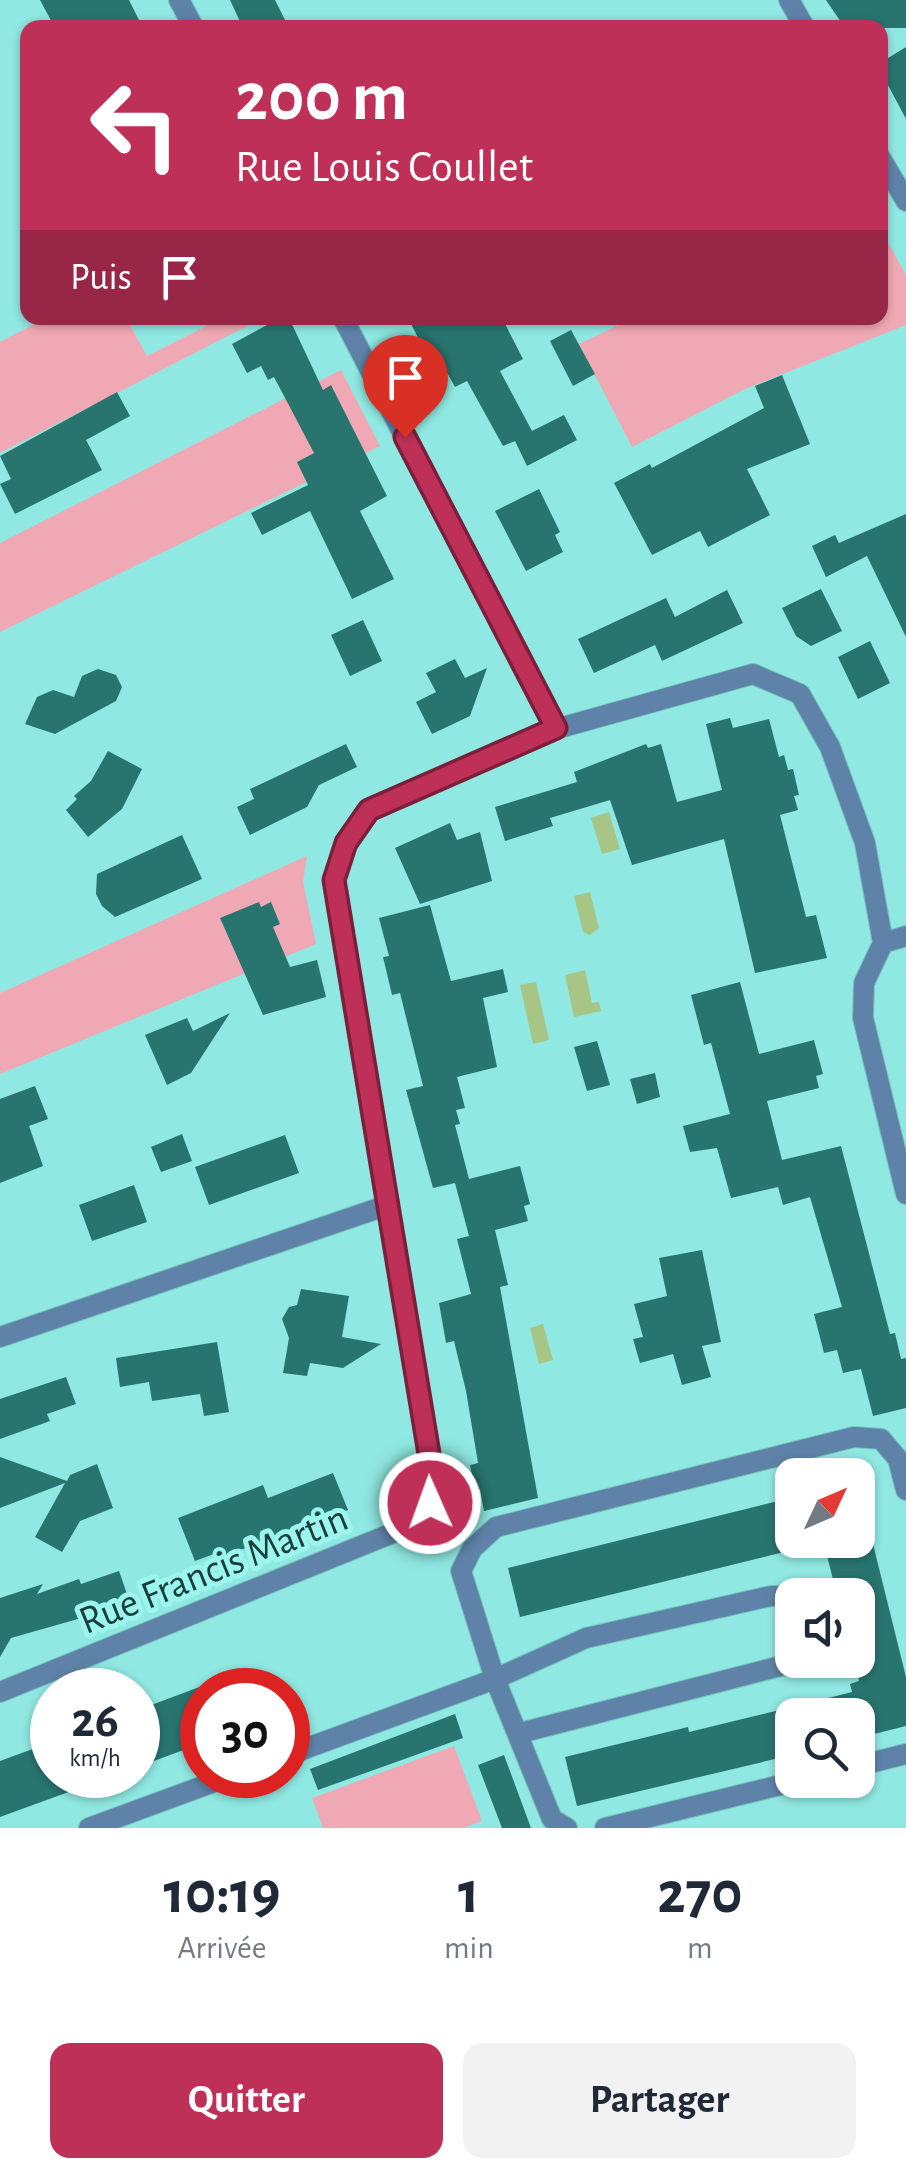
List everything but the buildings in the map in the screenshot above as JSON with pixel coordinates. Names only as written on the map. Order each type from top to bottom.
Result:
[{"type":"street","points":[[888,171],[906,202]]},
{"type":"street","points":[[347,325],[556,728]]},
{"type":"street","name":"Rue Francis Martin","points":[[0,1692],[420,1522],[430,1503],[433,1478],[334,880],[346,843],[369,810],[556,728],[754,674],[800,694],[830,747],[865,843],[883,943]]},
{"type":"street","points":[[906,936],[883,943],[864,982],[863,1018],[906,1194]]},
{"type":"street","points":[[0,1337],[388,1204]]},
{"type":"street","points":[[567,1828],[552,1819],[495,1678],[461,1571],[472,1550],[496,1527],[854,1438],[881,1438],[898,1460],[906,1490]]},
{"type":"street","points":[[310,1747],[495,1678],[586,1638],[775,1597]]},
{"type":"street","points":[[520,1733],[775,1667]]},
{"type":"street","points":[[875,1762],[906,1754]]},
{"type":"street","points":[[606,1828],[775,1786]]},
{"type":"street","points":[[90,1828],[180,1795]]},
{"type":"shaded area","points":[[888,242],[906,275],[906,325],[745,389],[632,447],[579,344],[618,325],[888,325]]},
{"type":"shaded area","points":[[33,325],[130,325],[147,356],[208,325],[249,325],[0,453],[0,342]]},
{"type":"shaded area","points":[[341,370],[380,446],[0,632],[0,543]]},
{"type":"shaded area","points":[[609,812],[620,849],[602,854],[591,818]]},
{"type":"shaded area","points":[[307,856],[303,882],[316,944],[0,1074],[0,993]]},
{"type":"shaded area","points":[[590,892],[599,928],[590,935],[583,932],[574,896]]},
{"type":"shaded area","points":[[585,970],[592,1003],[599,1002],[601,1011],[574,1017],[565,975]]},
{"type":"shaded area","points":[[536,982],[549,1040],[533,1044],[520,985]]},
{"type":"shaded area","points":[[543,1324],[553,1360],[539,1364],[530,1328]]},
{"type":"shaded area","points":[[454,1746],[482,1821],[463,1828],[323,1828],[312,1798]]},
{"type":"route","points":[[405,437],[556,728],[369,810],[346,843],[334,880],[433,1478],[430,1503]]}]
